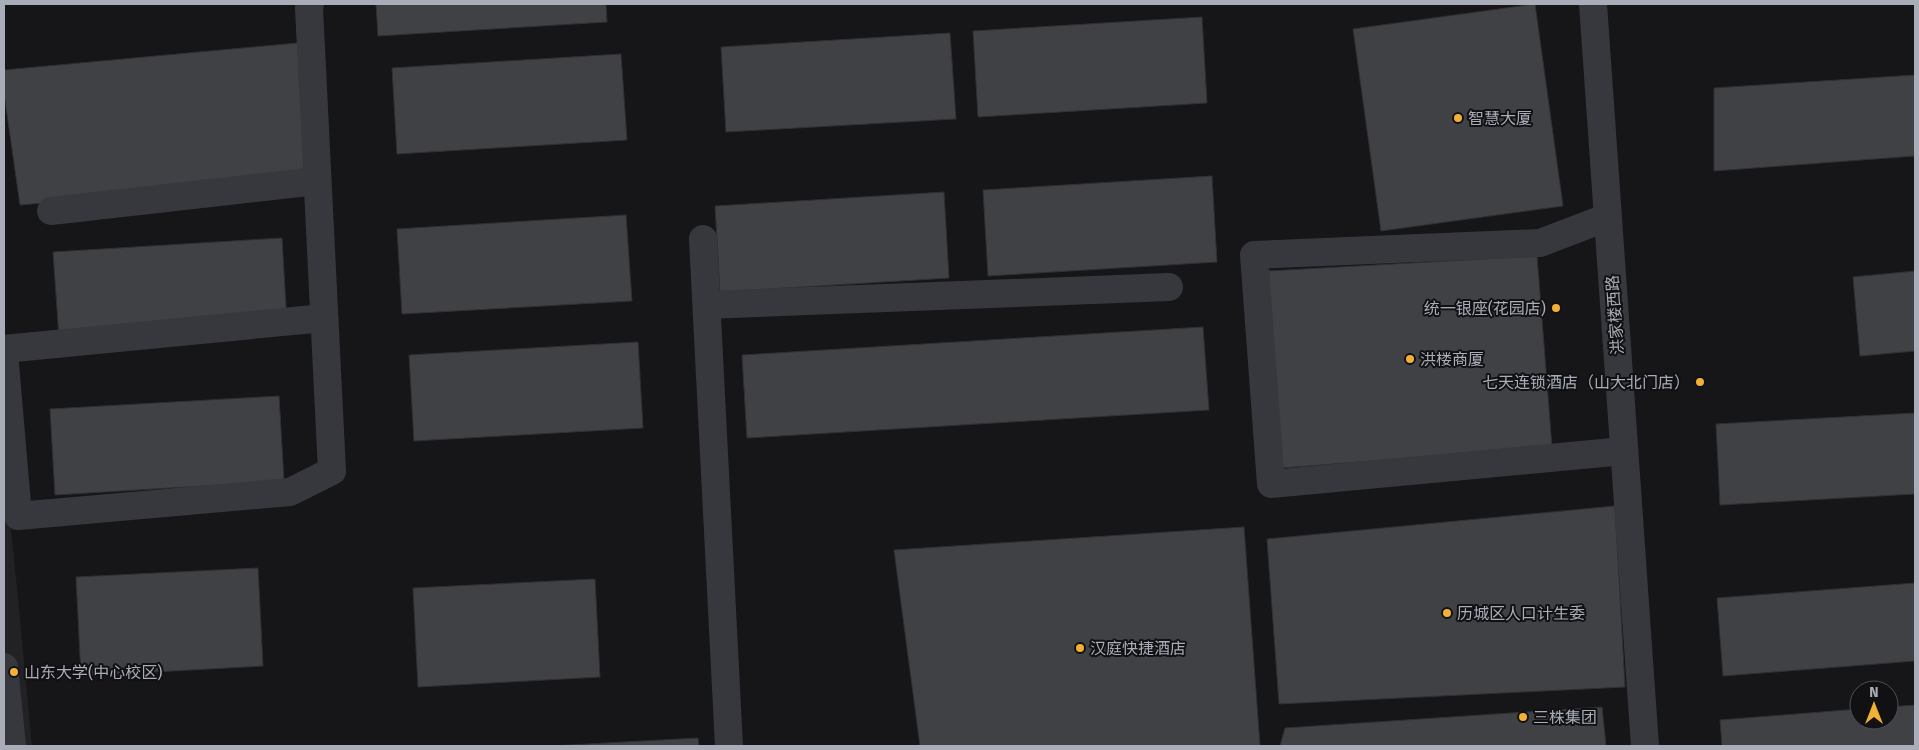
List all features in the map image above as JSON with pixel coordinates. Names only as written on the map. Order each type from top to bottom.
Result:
[{"type":"street","points":[[310,4],[332,471],[290,492],[18,516],[4,351],[324,318]]},
{"type":"street","name":"洪家楼西路","points":[[1593,4],[1645,746]]},
{"type":"street","points":[[51,211],[317,181]]},
{"type":"street","points":[[1608,217],[1540,243],[1254,255],[1271,484],[1624,451]]},
{"type":"street","points":[[703,239],[729,746]]},
{"type":"street","points":[[706,304],[1169,286]]},
{"type":"street","points":[[4,667],[12,746]]},
{"type":"shaded area","name":"山东大学(中心校区)","points":[[4,462],[18,598],[32,746],[4,746]]},
{"type":"building","points":[[376,4],[606,4],[607,22],[378,36]]},
{"type":"building","name":"智慧大厦","points":[[1535,4],[1563,206],[1381,231],[1353,29]]},
{"type":"building","points":[[1202,17],[1207,103],[978,117],[973,31]]},
{"type":"building","points":[[950,33],[956,119],[726,132],[721,47]]},
{"type":"building","points":[[308,42],[314,180],[20,205],[4,93],[4,70]]},
{"type":"building","points":[[621,54],[627,140],[397,154],[392,68]]},
{"type":"building","points":[[1915,75],[1915,156],[1714,171],[1714,88]]},
{"type":"building","points":[[1212,176],[1217,262],[988,276],[983,190]]},
{"type":"building","points":[[944,192],[949,278],[720,292],[715,206]]},
{"type":"building","points":[[626,215],[632,301],[402,314],[397,229]]},
{"type":"building","points":[[282,238],[287,324],[59,337],[53,252]]},
{"type":"building","name":"洪楼商厦","points":[[1537,256],[1552,447],[1282,468],[1268,271]]},
{"type":"building","points":[[1915,271],[1915,351],[1860,356],[1853,277]]},
{"type":"building","points":[[1203,327],[1209,410],[747,438],[742,355]]},
{"type":"building","points":[[638,342],[643,428],[414,441],[409,355]]},
{"type":"building","points":[[279,396],[284,481],[55,495],[50,409]]},
{"type":"building","points":[[1915,413],[1915,494],[1720,505],[1716,424]]},
{"type":"building","name":"历城区人口计生委","points":[[1615,506],[1625,687],[1279,704],[1267,539]]},
{"type":"building","name":"汉庭快捷酒店","points":[[1244,527],[1260,746],[920,746],[894,550]]},
{"type":"building","points":[[258,568],[263,666],[81,676],[76,577]]},
{"type":"building","points":[[595,579],[600,677],[418,687],[413,588]]},
{"type":"building","points":[[1915,583],[1915,661],[1723,676],[1717,598]]},
{"type":"building","points":[[1915,705],[1915,746],[1722,746],[1720,720],[1849,710],[1849,730],[1899,730],[1899,706]]},
{"type":"building","name":"三株集团","points":[[1602,707],[1606,746],[1280,746],[1285,728]]},
{"type":"building","points":[[698,738],[699,746],[551,746]]},
{"type":"place","name":"智慧大厦","points":[[1458,118]]},
{"type":"place","name":"统一银座(花园店)","points":[[1556,308]]},
{"type":"place","name":"洪楼商厦","points":[[1410,359]]},
{"type":"place","name":"七天连锁酒店（山大北门店）","points":[[1700,382]]},
{"type":"place","name":"历城区人口计生委","points":[[1447,613]]},
{"type":"place","name":"汉庭快捷酒店","points":[[1080,648]]},
{"type":"place","name":"山东大学(中心校区)","points":[[14,672]]},
{"type":"place","name":"三株集团","points":[[1523,717]]}]
